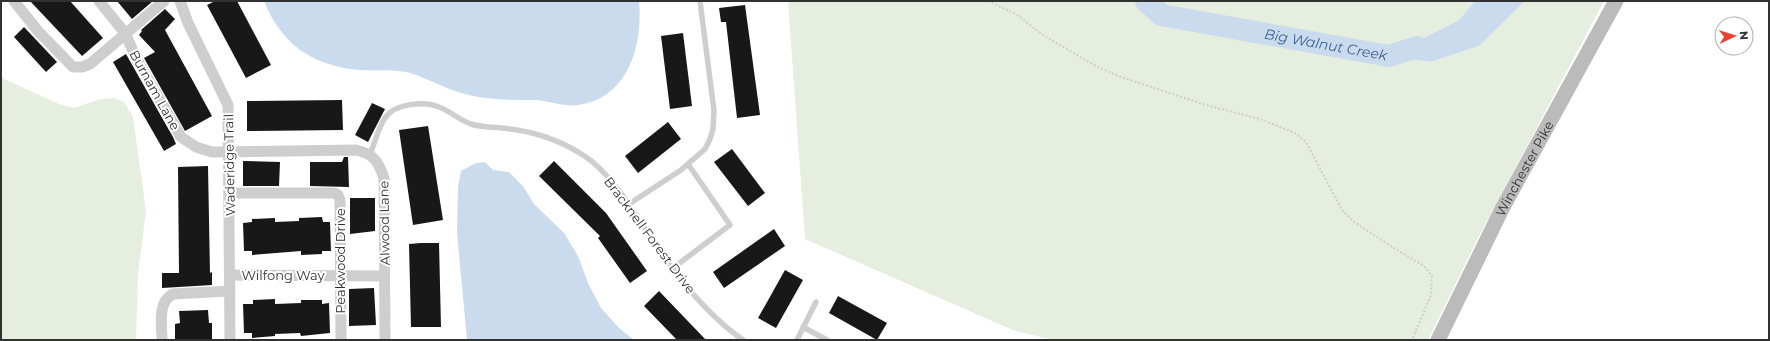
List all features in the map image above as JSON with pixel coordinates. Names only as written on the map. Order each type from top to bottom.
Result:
[{"type":"main road","name":"Winchester Pike","points":[[1438,340],[1502,206],[1616,1]]},
{"type":"street","points":[[14,1],[38,31],[73,67],[82,67],[90,64],[164,1]]},
{"type":"street","name":"Burnam Lane","points":[[101,1],[125,33],[137,60],[181,137],[196,147],[212,152],[230,151]]},
{"type":"street","name":"Waderidge Trail","points":[[180,1],[188,23],[228,105],[230,151],[230,340]]},
{"type":"street","points":[[230,151],[356,150],[370,154]]},
{"type":"street","name":"Alwood Lane","points":[[370,154],[380,167],[384,178],[385,340]]},
{"type":"street","name":"Peakwood Drive","points":[[230,193],[334,193],[338,195],[340,200],[341,340]]},
{"type":"street","name":"Wilfong Way","points":[[230,275],[384,276]]},
{"type":"street","points":[[162,340],[162,304],[168,297],[173,294],[230,291]]},
{"type":"lane","points":[[629,204],[688,164],[705,149],[710,139],[715,120],[700,1]]},
{"type":"lane","name":"Bracknell Forest Drive","points":[[370,154],[386,117],[395,109],[424,104],[444,109],[470,124],[486,128],[507,128],[530,132],[558,141],[584,155],[602,172],[629,204],[656,246],[673,268],[710,311],[743,340]]},
{"type":"lane","points":[[673,268],[730,225],[688,164]]},
{"type":"lane","points":[[797,340],[816,302]]},
{"type":"lane","points":[[803,327],[827,340]]},
{"type":"path","points":[[988,1],[1016,14],[1043,35],[1092,64],[1118,76],[1206,105],[1260,119],[1295,133],[1306,142],[1342,210],[1360,226],[1424,266],[1432,276],[1431,295],[1412,340]]},
{"type":"green space","points":[[788,1],[1475,1],[1459,20],[1390,56],[1431,62],[1479,46],[1525,1],[1604,1],[1479,236],[1428,340],[1054,340],[1015,331],[805,239]]},
{"type":"green space","points":[[1,75],[4,79],[59,104],[74,108],[101,99],[114,98],[124,102],[133,117],[146,211],[138,274],[136,340],[1,340]]},
{"type":"water","points":[[264,1],[639,1],[640,18],[635,51],[621,80],[610,92],[595,100],[578,105],[568,105],[536,100],[506,100],[477,97],[452,90],[410,73],[359,70],[327,64],[313,58],[289,41],[271,16]]},
{"type":"water","points":[[1475,1],[1525,1],[1479,46],[1431,62],[1389,56],[1459,20]]},
{"type":"water","points":[[485,162],[493,170],[509,172],[523,186],[534,204],[564,233],[578,256],[588,283],[601,308],[619,328],[634,340],[467,340],[457,233],[458,187],[461,171],[476,163]]},
{"type":"building","points":[[30,1],[70,1],[103,38],[82,56]]},
{"type":"building","points":[[117,1],[153,1],[132,19]]},
{"type":"building","points":[[215,1],[237,1],[271,65],[246,78],[207,5]]},
{"type":"building","points":[[745,5],[760,115],[737,118],[726,22],[721,22],[719,8]]},
{"type":"building","points":[[165,9],[175,19],[165,30],[212,116],[185,131],[144,58],[155,52],[139,35],[142,31],[141,30]]},
{"type":"building","points":[[24,27],[57,62],[46,72],[14,37]]},
{"type":"building","points":[[683,33],[692,106],[670,109],[661,36]]},
{"type":"building","points":[[126,54],[176,144],[164,151],[113,62]]},
{"type":"building","points":[[342,100],[343,130],[247,131],[247,101]]},
{"type":"building","points":[[372,103],[385,109],[368,142],[355,135]]},
{"type":"building","points":[[668,122],[681,139],[638,173],[625,156]]},
{"type":"building","points":[[428,126],[443,220],[413,225],[399,130]]},
{"type":"building","points":[[732,149],[765,193],[748,206],[714,162]]},
{"type":"building","points":[[344,157],[348,157],[349,187],[310,186],[310,162],[342,162]]},
{"type":"building","points":[[243,161],[280,162],[279,186],[243,186]]},
{"type":"building","points":[[554,161],[606,213],[647,271],[630,283],[598,238],[600,236],[539,176]]},
{"type":"building","points":[[208,166],[210,273],[212,272],[212,285],[162,288],[162,273],[179,273],[178,167]]},
{"type":"building","points":[[350,198],[375,198],[375,231],[350,234]]},
{"type":"building","points":[[322,217],[323,222],[330,222],[331,251],[322,251],[322,254],[301,255],[301,251],[252,255],[252,251],[244,251],[243,223],[252,222],[252,219],[275,218],[275,222],[299,221],[299,218]]},
{"type":"building","points":[[774,229],[785,246],[724,288],[713,272]]},
{"type":"building","points":[[439,243],[441,327],[411,327],[409,244]]},
{"type":"building","points":[[785,270],[803,280],[776,328],[758,318]]},
{"type":"building","points":[[374,288],[376,325],[349,326],[349,289]]},
{"type":"building","points":[[659,291],[706,340],[677,340],[644,306]]},
{"type":"building","points":[[838,296],[887,323],[877,340],[829,313]]},
{"type":"building","points":[[275,299],[275,304],[301,303],[301,300],[322,300],[322,304],[329,303],[330,333],[301,336],[300,333],[275,334],[275,336],[252,338],[252,333],[244,333],[243,304],[253,304],[253,300]]},
{"type":"building","points":[[208,310],[209,323],[212,323],[212,340],[175,340],[175,324],[180,323],[179,311]]},
{"type":"waterway","name":"Big Walnut Creek","points":[[1146,1],[1161,15],[1389,56],[1417,47]]}]
